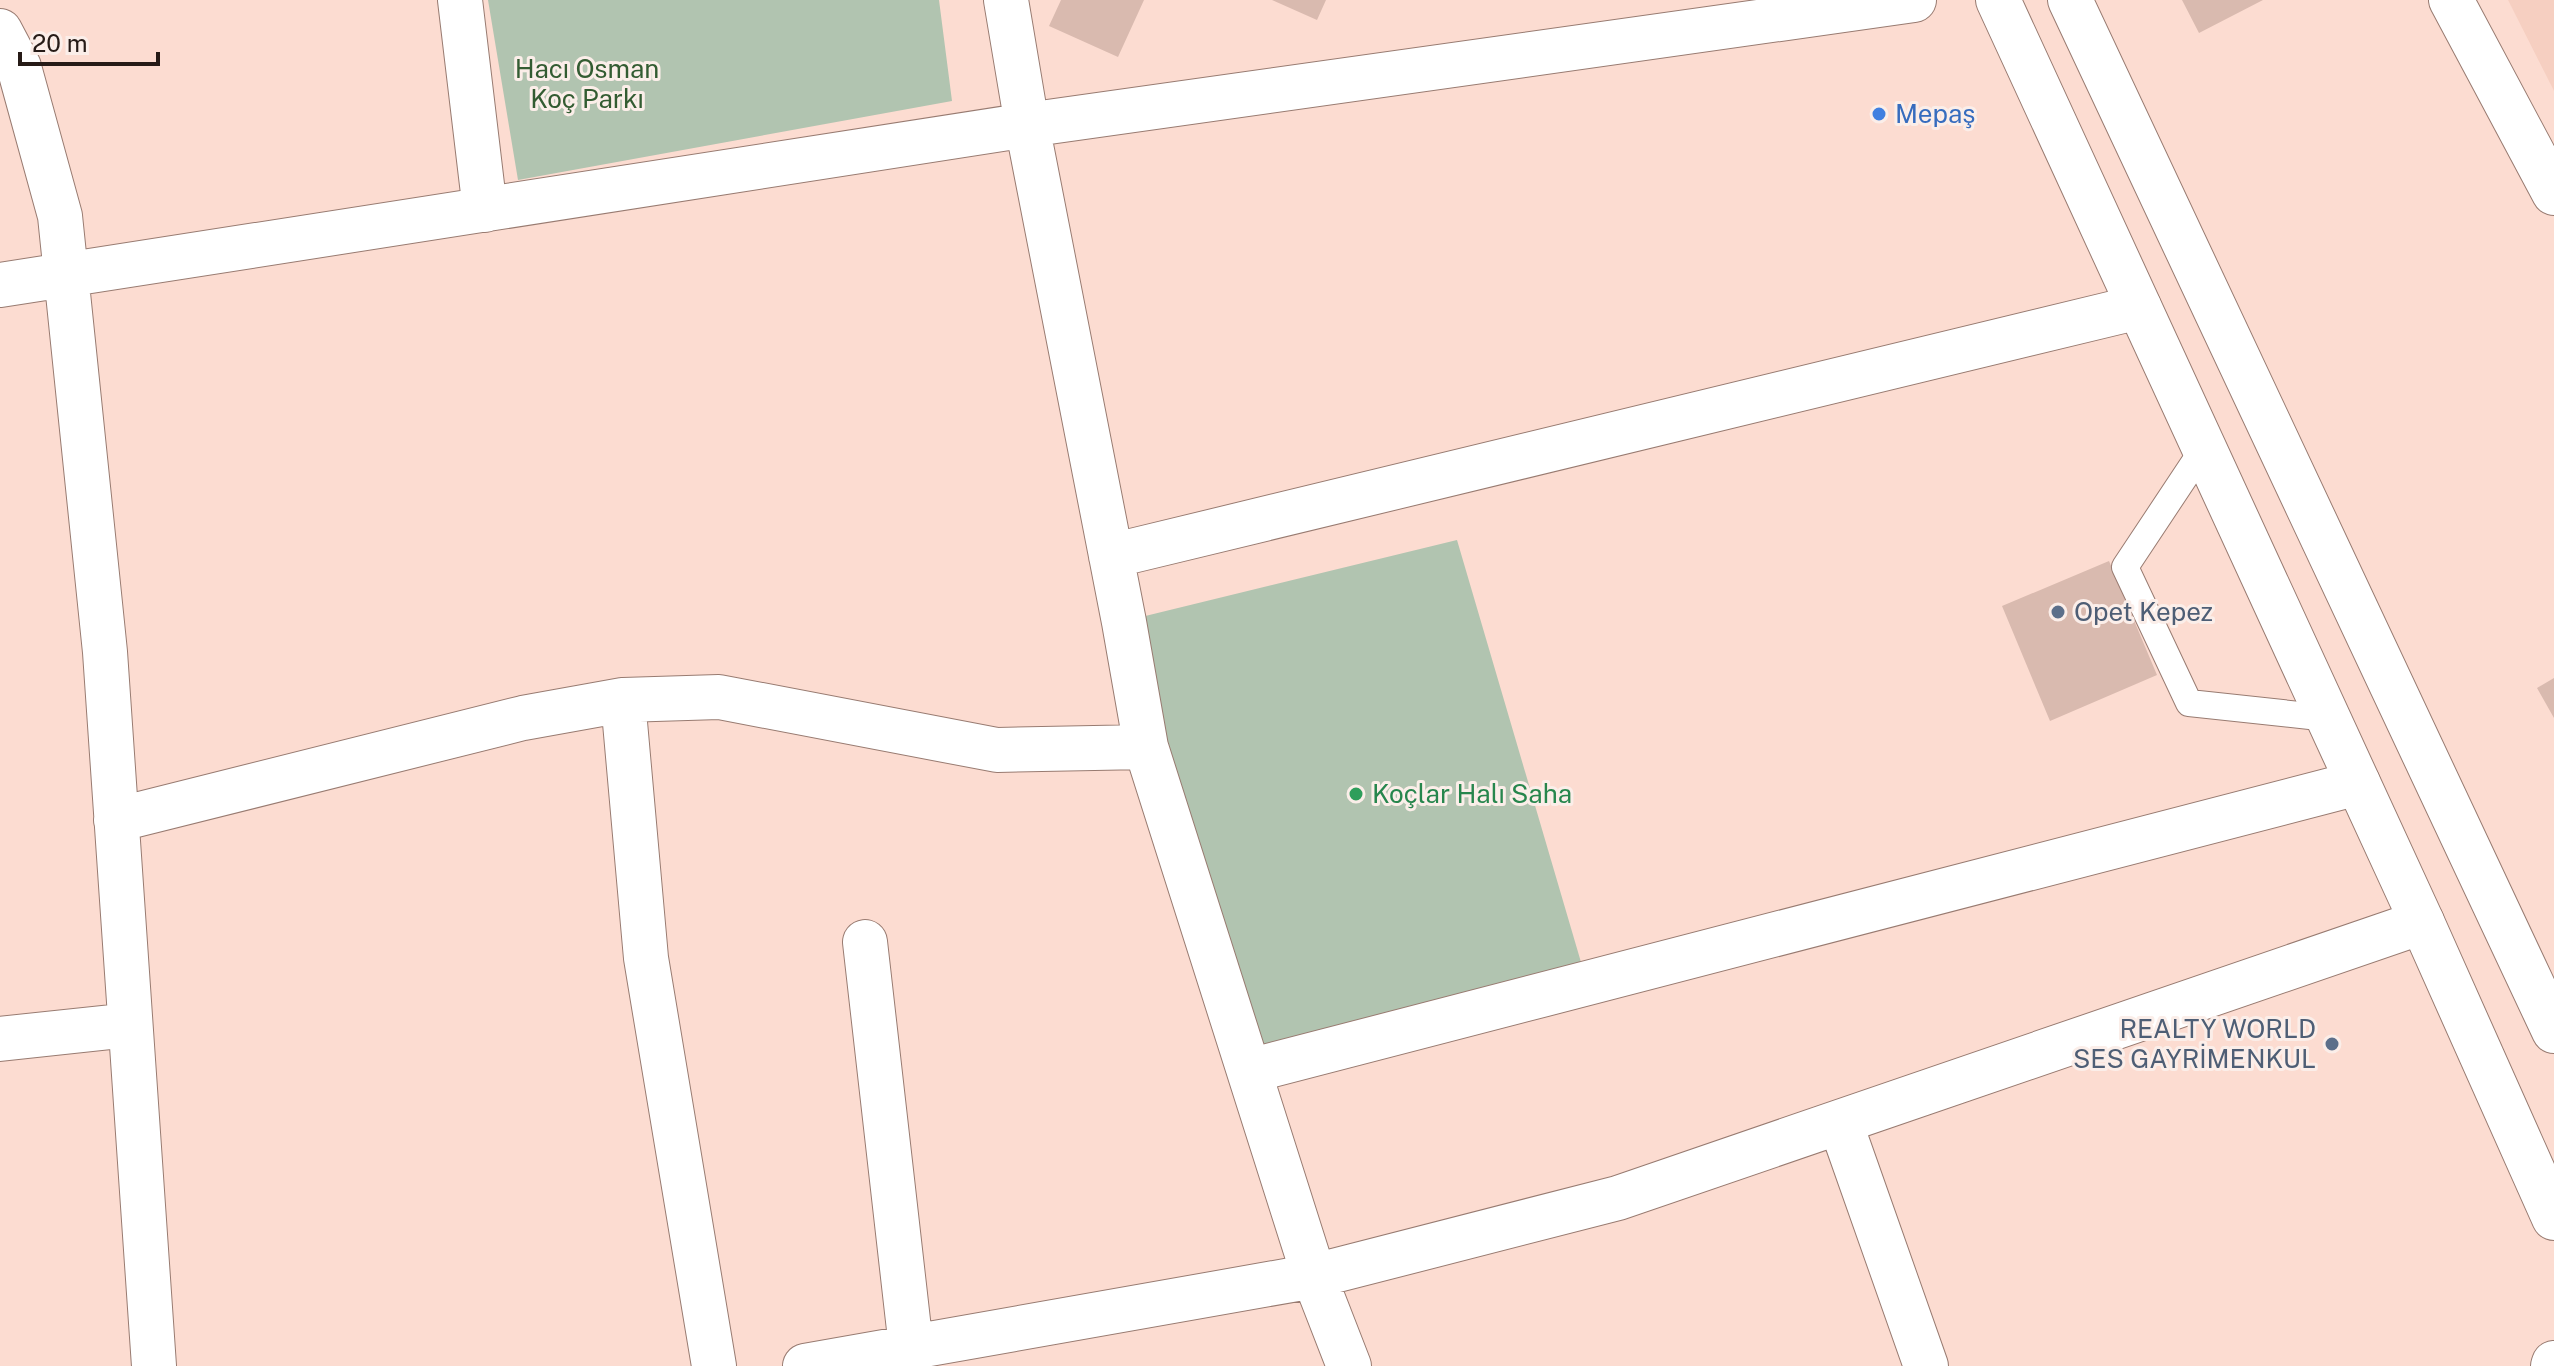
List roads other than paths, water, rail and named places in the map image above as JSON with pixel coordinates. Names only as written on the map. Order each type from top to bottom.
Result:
[{"type":"street","points":[[460,0],[485,210]]},
{"type":"street","points":[[1006,0],[1146,747],[1314,1276],[1349,1366]]},
{"type":"street","points":[[0,285],[1027,125],[1914,0]]},
{"type":"street","points":[[1998,0],[2422,922],[2554,1218]]},
{"type":"street","points":[[2070,0],[2554,1031]]},
{"type":"street","points":[[2451,0],[2554,193]]},
{"type":"street","points":[[0,31],[19,67],[56,201],[67,276],[105,652],[154,1366]]},
{"type":"street","points":[[1111,556],[2139,307]]},
{"type":"street","points":[[116,820],[523,718],[623,700],[719,697],[997,750],[1146,747]]},
{"type":"street","points":[[623,700],[646,958],[714,1366]]},
{"type":"street","points":[[1249,1071],[2358,783]]},
{"type":"street","points":[[805,1366],[1314,1276],[1618,1198],[2422,922]]},
{"type":"street","points":[[865,942],[911,1347]]},
{"type":"street","points":[[0,1039],[130,1025]]},
{"type":"street","points":[[1840,1122],[1926,1366]]},
{"type":"lane","points":[[2204,448],[2125,567],[2189,703],[2328,718]]},
{"type":"place","name":"Mepaş","points":[[1879,114]]},
{"type":"place","name":"Opet Kepez","points":[[2058,612]]},
{"type":"place","name":"Koçlar Halı Saha","points":[[1356,794]]},
{"type":"place","name":"REALTY WORLD SES GAYRİMENKUL","points":[[2332,1044]]},
{"type":"park label","name":"Hacı Osman Koç Parkı","points":[[587,84]]}]
